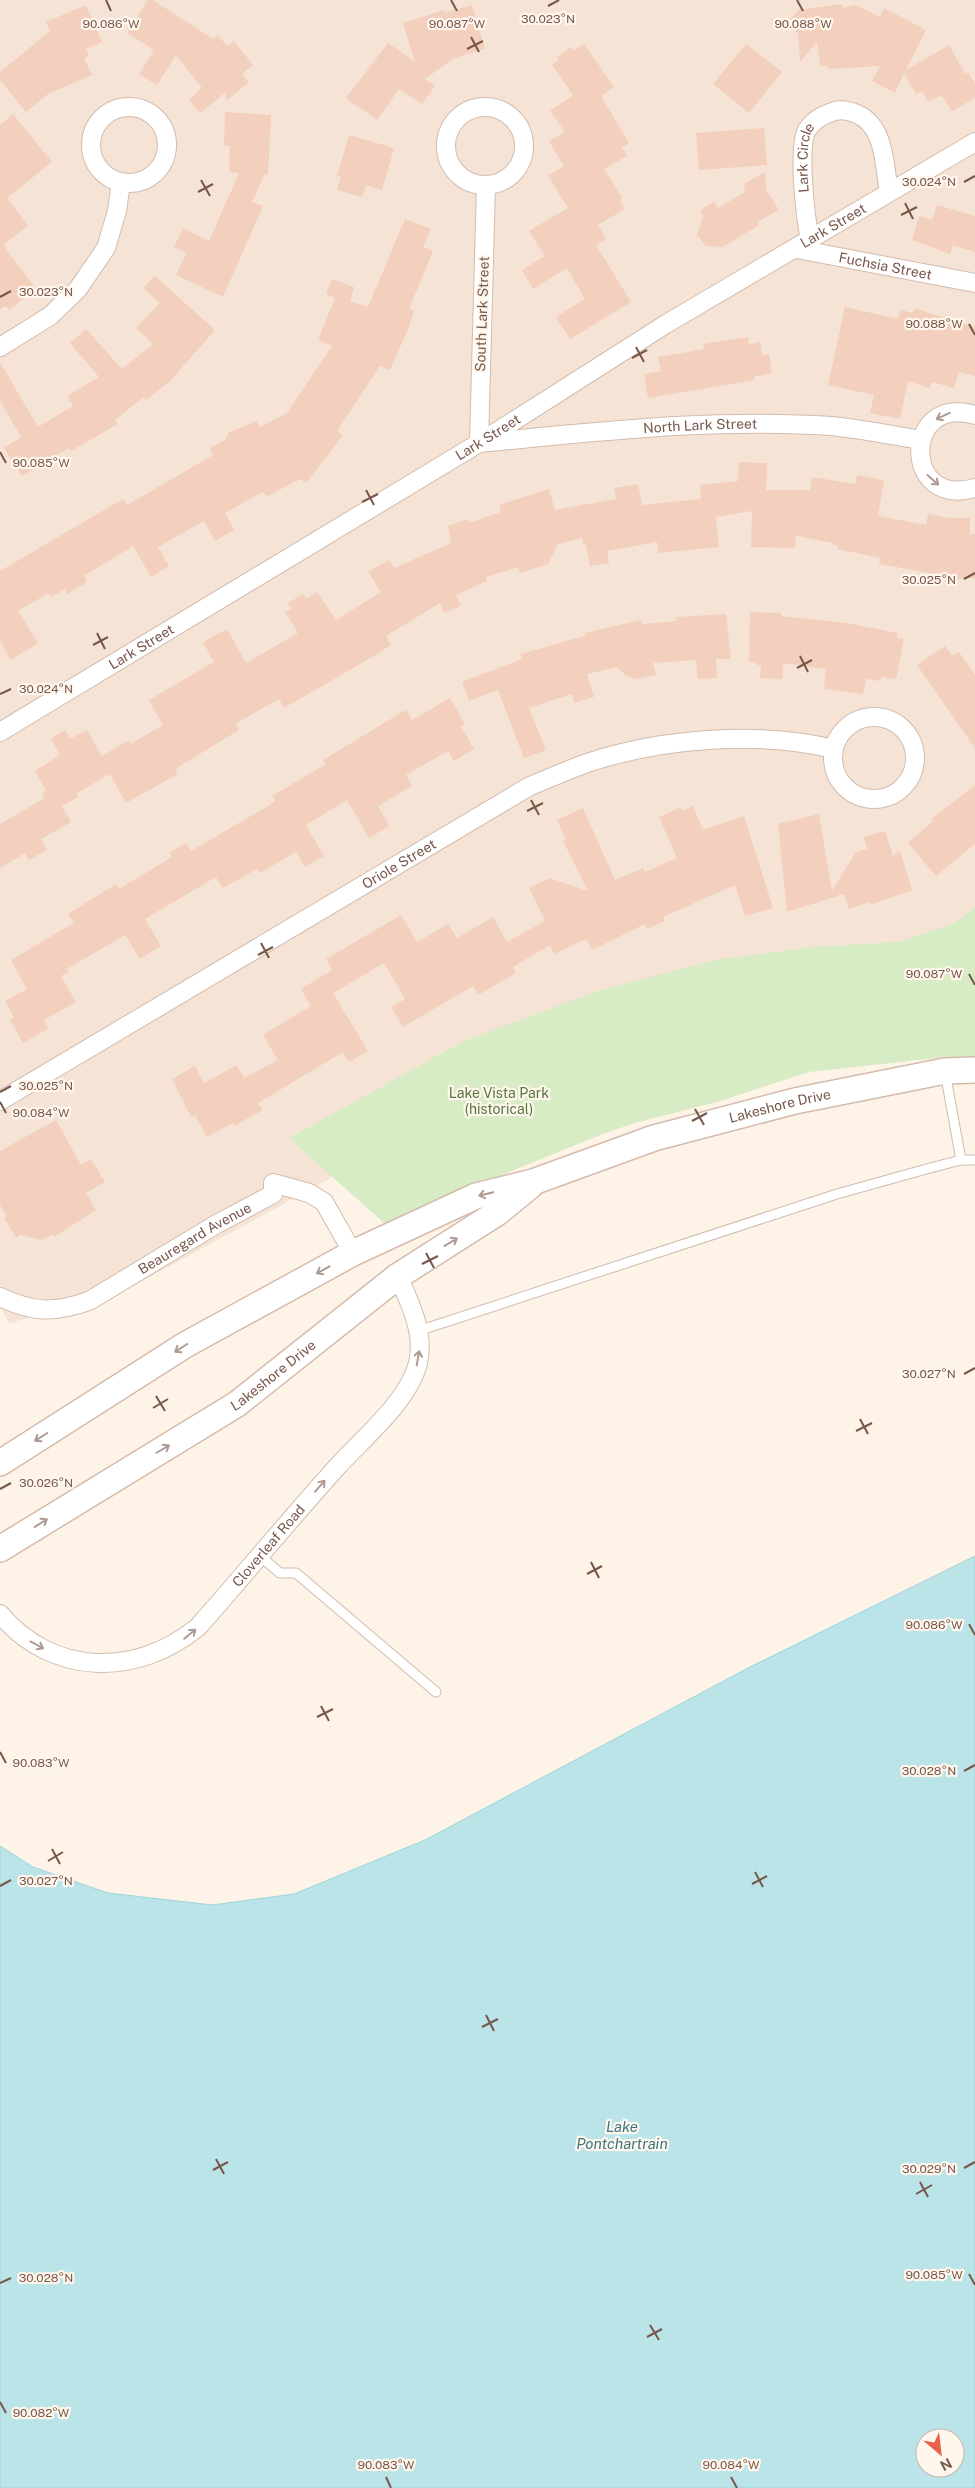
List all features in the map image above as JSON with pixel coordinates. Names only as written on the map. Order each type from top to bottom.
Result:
[{"type":"street","points":[[125,107],[137,108],[148,112],[161,124],[167,141],[167,153],[155,173],[133,183],[122,182],[110,178],[94,161],[91,149],[92,137],[96,126],[103,117],[114,110],[125,107]]},
{"type":"street","points":[[484,107],[496,109],[507,114],[516,122],[522,133],[524,145],[522,157],[513,172],[498,183],[486,185],[474,183],[463,178],[454,170],[448,159],[446,147],[448,135],[453,124],[472,109],[484,107]]},
{"type":"street","name":"Lark Circle","points":[[804,245],[804,144],[807,130],[823,115],[839,110],[866,118],[875,130],[882,147],[889,192]]},
{"type":"street","name":"Lark Street","points":[[0,732],[479,443],[666,324],[804,245],[889,192],[975,142]]},
{"type":"street","points":[[0,346],[50,316],[78,289],[106,248],[117,211],[122,182]]},
{"type":"street","name":"South Lark Street","points":[[479,443],[486,185]]},
{"type":"street","name":"Fuchsia Street","points":[[804,245],[975,283]]},
{"type":"street","points":[[975,415],[961,411],[942,416],[927,428],[921,440],[919,452],[921,466],[928,477],[938,486],[950,490],[964,491],[975,488]]},
{"type":"street","name":"North Lark Street","points":[[479,443],[655,426],[777,424],[832,426],[921,440]]},
{"type":"street","points":[[871,717],[884,718],[895,723],[909,736],[915,754],[914,767],[910,779],[896,792],[878,799],[865,798],[853,793],[840,780],[834,762],[834,749],[839,737],[847,727],[858,720],[871,717]]},
{"type":"street","name":"Oriole Street","points":[[0,1101],[530,786],[591,762],[643,749],[689,742],[802,741],[834,749]]},
{"type":"street","name":"Lakeshore Drive","points":[[0,1463],[186,1345],[353,1253],[476,1196],[533,1182],[654,1138],[795,1100],[945,1071],[975,1070]]},
{"type":"street","name":"Lakeshore Drive","points":[[0,1549],[237,1404],[398,1276],[497,1213],[533,1182]]},
{"type":"street","name":"Beauregard Avenue","points":[[0,1297],[25,1307],[51,1310],[66,1309],[89,1301],[215,1225],[274,1194],[274,1183],[309,1193],[324,1202],[353,1253]]},
{"type":"street","name":"Cloverleaf Road","points":[[0,1614],[30,1641],[49,1652],[90,1663],[127,1662],[161,1652],[185,1638],[198,1627],[400,1398],[412,1380],[418,1363],[420,1346],[418,1331],[411,1304],[398,1276]]},
{"type":"lane","points":[[945,1071],[962,1160]]},
{"type":"lane","points":[[418,1331],[837,1194],[962,1160],[975,1160]]},
{"type":"lane","points":[[260,1556],[280,1573],[296,1572],[436,1692]]},
{"type":"shaded area","points":[[0,0],[975,0],[975,1001],[665,996],[113,1297],[9,1323],[0,1307]]},
{"type":"green space","name":"Lake Vista Park (historical)","points":[[975,907],[975,1057],[946,1057],[809,1072],[720,1101],[635,1123],[600,1135],[384,1223],[289,1138],[464,1041],[598,991],[715,960],[813,947],[899,942],[955,923]]},
{"type":"water","name":"Lake Pontchartrain","points":[[975,1556],[975,2488],[0,2488],[0,1846],[33,1867],[108,1893],[212,1905],[294,1894],[425,1840],[748,1668]]},
{"type":"building","points":[[148,0],[153,0],[213,39],[218,35],[227,46],[234,41],[253,65],[242,74],[249,82],[226,101],[226,92],[200,113],[189,100],[202,88],[176,55],[157,85],[139,74],[154,50],[127,33]]},
{"type":"building","points":[[842,4],[842,8],[856,5],[880,17],[884,8],[926,30],[906,70],[949,45],[965,74],[968,72],[975,84],[975,98],[952,111],[942,95],[928,102],[922,91],[916,94],[904,73],[895,93],[872,81],[880,66],[828,69],[828,66],[820,66],[817,42],[800,62],[798,34],[792,27],[791,18],[799,10]]},
{"type":"building","points":[[86,5],[102,42],[86,49],[89,55],[84,58],[92,75],[48,94],[26,112],[0,80],[0,72],[50,31],[46,22]]},
{"type":"building","points":[[472,5],[485,49],[454,58],[425,79],[435,86],[422,104],[399,89],[377,120],[346,98],[388,43],[415,62],[403,23],[444,10],[445,13]]},
{"type":"building","points":[[584,44],[614,87],[601,96],[629,143],[622,147],[627,156],[604,169],[623,198],[620,200],[625,209],[598,225],[606,239],[596,245],[631,302],[570,339],[556,317],[585,299],[567,268],[533,289],[522,270],[545,256],[529,231],[568,208],[548,176],[564,166],[549,141],[565,132],[550,111],[573,95],[552,65],[559,60],[557,57],[571,47],[574,51]]},
{"type":"building","points":[[746,44],[782,72],[749,113],[713,84]]},
{"type":"building","points":[[225,112],[271,115],[268,174],[265,174],[252,202],[263,206],[223,297],[176,275],[186,253],[174,247],[183,228],[209,241],[239,173],[229,172],[230,146],[224,145]]},
{"type":"building","points":[[13,114],[52,162],[7,198],[28,226],[3,245],[36,289],[9,310],[6,306],[0,309],[0,125]]},
{"type":"building","points":[[764,128],[767,165],[699,170],[696,133]]},
{"type":"building","points":[[349,135],[394,148],[382,190],[366,185],[362,197],[337,190],[341,177],[337,176]]},
{"type":"building","points":[[765,172],[766,190],[779,210],[757,222],[759,225],[723,247],[706,246],[697,235],[703,216],[700,210],[714,202],[718,208],[745,192],[744,184]]},
{"type":"building","points":[[937,205],[975,216],[975,252],[953,245],[950,254],[912,240],[919,216],[932,220]]},
{"type":"building","points":[[405,219],[431,229],[423,247],[433,251],[409,309],[414,311],[408,329],[390,370],[380,366],[337,431],[343,435],[306,483],[300,479],[266,497],[263,492],[225,513],[234,530],[215,541],[204,521],[158,547],[169,566],[151,577],[133,546],[84,576],[87,582],[67,594],[65,589],[51,597],[49,593],[18,611],[38,643],[11,660],[0,641],[0,571],[123,499],[127,505],[213,455],[210,448],[225,440],[228,433],[256,421],[260,427],[287,413],[332,346],[318,340],[335,298],[326,294],[332,279],[354,287],[350,301],[368,307]]},
{"type":"building","points":[[155,276],[215,330],[170,381],[146,400],[144,397],[115,420],[118,424],[71,451],[69,448],[22,476],[4,448],[21,437],[0,401],[0,362],[38,427],[73,406],[67,396],[99,377],[70,343],[86,329],[122,369],[153,344],[136,328],[160,303],[143,288]]},
{"type":"building","points":[[845,307],[898,319],[901,310],[913,313],[914,308],[975,327],[975,376],[959,372],[954,388],[932,382],[930,388],[908,381],[900,419],[870,413],[874,395],[828,385]]},
{"type":"building","points":[[748,337],[749,344],[760,342],[762,355],[769,354],[772,373],[755,376],[755,380],[648,398],[644,374],[661,371],[658,357],[704,349],[703,344]]},
{"type":"building","points":[[739,462],[767,463],[766,490],[810,490],[812,477],[855,484],[857,475],[884,480],[878,516],[926,525],[928,514],[949,518],[970,518],[970,534],[975,534],[975,578],[953,579],[953,577],[879,564],[880,558],[837,549],[838,546],[832,545],[833,543],[796,536],[795,548],[751,547],[752,511],[716,517],[719,547],[659,553],[657,542],[607,551],[609,563],[590,566],[586,544],[583,545],[582,538],[558,544],[548,564],[520,573],[518,567],[486,577],[487,581],[456,595],[461,606],[444,613],[440,603],[386,636],[391,645],[374,656],[284,708],[279,699],[235,724],[239,730],[175,769],[178,774],[126,803],[110,774],[77,793],[78,797],[62,806],[71,822],[41,839],[47,850],[29,860],[25,853],[0,868],[0,824],[45,798],[42,793],[46,790],[35,771],[60,755],[51,738],[65,730],[70,739],[87,730],[102,756],[129,740],[130,744],[163,725],[149,700],[214,662],[203,642],[227,629],[246,663],[298,633],[285,612],[291,609],[288,603],[303,594],[306,599],[317,592],[336,620],[381,592],[368,572],[389,560],[394,568],[451,543],[448,526],[468,519],[469,523],[501,512],[499,505],[549,489],[555,510],[616,499],[614,488],[638,484],[642,505],[701,499],[700,485],[738,481]]},
{"type":"building","points":[[750,612],[781,613],[781,616],[846,623],[898,633],[897,638],[904,639],[896,679],[881,677],[881,681],[866,679],[863,694],[824,689],[826,669],[783,663],[782,679],[760,678],[761,666],[749,661]]},
{"type":"building","points":[[726,614],[731,659],[716,659],[717,678],[698,679],[696,660],[653,663],[656,675],[636,679],[626,676],[617,667],[587,674],[594,697],[574,703],[572,694],[529,708],[546,750],[524,758],[498,690],[469,701],[462,682],[522,659],[520,654],[585,636],[584,633],[641,620],[642,624],[677,621],[676,617]]},
{"type":"building","points":[[945,646],[952,656],[959,652],[975,675],[975,748],[917,665]]},
{"type":"building","points":[[450,698],[465,724],[461,726],[474,749],[454,761],[448,751],[406,775],[412,786],[378,806],[389,826],[369,838],[347,800],[306,825],[324,856],[305,867],[296,852],[260,873],[257,869],[223,888],[216,877],[145,919],[161,946],[140,959],[125,935],[67,969],[69,972],[61,976],[76,1002],[44,1020],[48,1029],[23,1043],[10,1020],[14,1018],[5,1001],[27,989],[11,960],[74,923],[68,914],[116,884],[119,889],[172,857],[169,853],[186,843],[191,851],[268,806],[275,801],[272,796],[326,764],[323,760],[389,720],[406,710],[412,720]]},
{"type":"building","points":[[975,785],[975,844],[936,876],[908,843],[933,821],[931,819]]},
{"type":"building","points":[[693,806],[703,830],[744,816],[773,908],[745,916],[735,885],[663,917],[665,921],[647,929],[645,924],[592,950],[586,939],[554,954],[550,945],[513,967],[516,973],[478,995],[473,986],[403,1027],[391,1007],[405,999],[384,963],[333,993],[368,1051],[349,1062],[343,1052],[258,1103],[263,1110],[234,1126],[233,1123],[207,1137],[195,1115],[191,1117],[172,1079],[195,1066],[204,1083],[237,1065],[244,1078],[278,1060],[263,1035],[311,1006],[301,989],[332,970],[326,959],[401,915],[417,942],[448,924],[457,938],[493,917],[507,942],[545,921],[529,888],[549,878],[588,891],[563,841],[566,840],[557,820],[583,808],[615,880],[643,868],[645,872],[677,858],[659,817],[681,807],[683,811]]},
{"type":"building","points":[[819,814],[832,891],[856,852],[867,849],[864,837],[885,831],[893,856],[900,851],[912,890],[870,905],[869,902],[849,909],[844,894],[787,912],[778,824]]},
{"type":"building","points":[[56,1120],[81,1165],[91,1159],[105,1182],[86,1193],[96,1210],[54,1237],[52,1234],[42,1240],[20,1235],[16,1238],[4,1218],[7,1216],[0,1205],[0,1151]]}]
